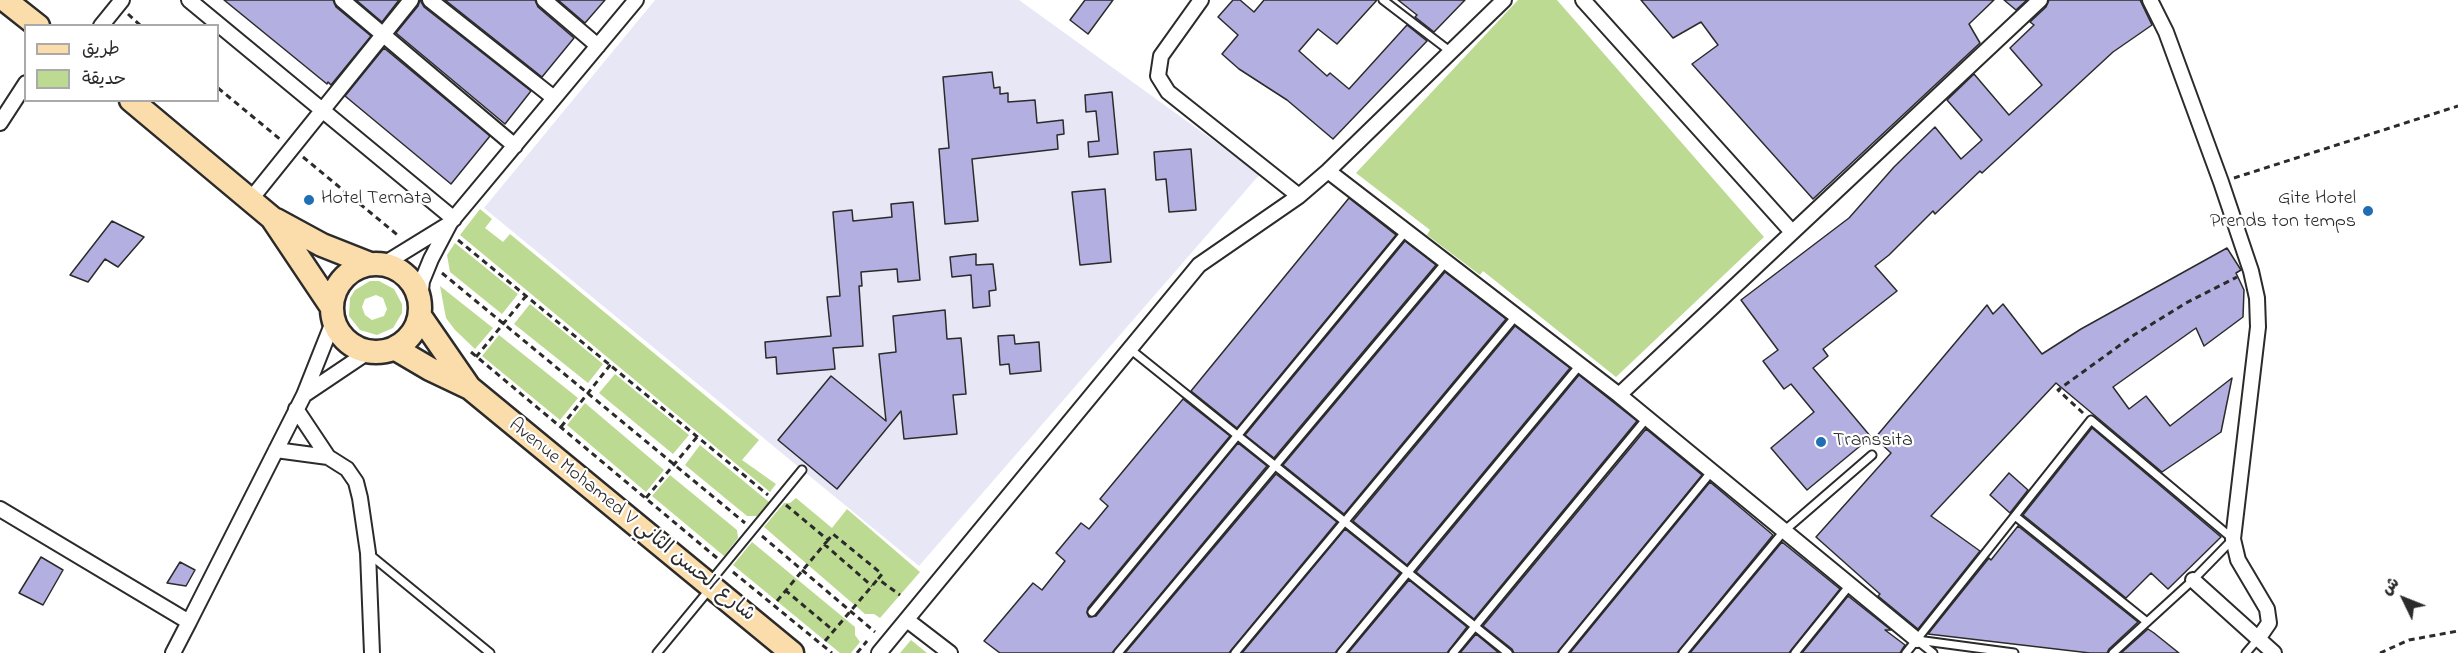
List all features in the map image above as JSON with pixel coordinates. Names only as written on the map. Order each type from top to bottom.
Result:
[{"type":"main road","points":[[5,0],[35,24]]},
{"type":"main road","points":[[133,102],[272,218],[322,245],[397,269],[407,276],[415,286],[420,308],[415,330],[396,349],[368,352],[346,342],[332,314],[272,218]]},
{"type":"main road","points":[[332,314],[335,291],[343,278],[356,268],[377,264]]},
{"type":"main road","name":"Avenue Mohamed V شارع الحسن الثاني","points":[[420,308],[470,388]]},
{"type":"main road","name":"Avenue Mohamed V شارع الحسن الثاني","points":[[396,349],[430,369],[470,388],[792,653]]},
{"type":"street","points":[[102,24],[122,0]]},
{"type":"street","points":[[189,0],[218,24]]},
{"type":"street","points":[[342,0],[515,146]]},
{"type":"street","points":[[251,199],[411,0]]},
{"type":"street","points":[[430,0],[554,98]]},
{"type":"street","points":[[544,0],[598,46]]},
{"type":"street","points":[[420,308],[422,281],[431,259],[453,227],[515,146],[636,0]]},
{"type":"street","points":[[1202,0],[1161,56],[1158,76],[1168,92],[1299,196]]},
{"type":"street","points":[[879,653],[1199,265],[1299,196],[1328,171],[1504,0]]},
{"type":"street","points":[[1583,0],[1792,232]]},
{"type":"street","points":[[1618,395],[2040,0]]},
{"type":"street","points":[[2150,0],[2166,32],[2221,182],[2251,271],[2257,298],[2258,327],[2233,539],[2238,560],[2267,609],[2269,623],[2258,639]]},
{"type":"street","points":[[219,25],[322,110],[453,227]]},
{"type":"street","points":[[0,123],[24,86]]},
{"type":"street","points":[[1328,171],[1647,418],[1917,640]]},
{"type":"street","points":[[377,264],[453,227]]},
{"type":"street","points":[[173,653],[304,395],[332,314]]},
{"type":"street","points":[[304,395],[368,352]]},
{"type":"street","points":[[296,409],[328,457],[347,469],[356,482],[368,553],[372,653]]},
{"type":"street","points":[[276,450],[328,457]]},
{"type":"street","points":[[0,509],[189,622]]},
{"type":"street","points":[[2193,580],[2274,653]]},
{"type":"street","points":[[907,620],[950,653]]},
{"type":"lane","points":[[1383,0],[1451,52]]},
{"type":"lane","points":[[1092,612],[1406,231]]},
{"type":"lane","points":[[1119,653],[1446,262]]},
{"type":"lane","points":[[1235,653],[1516,316]]},
{"type":"lane","points":[[1130,349],[1508,653]]},
{"type":"lane","points":[[1341,653],[1580,365]]},
{"type":"lane","points":[[1453,653],[1647,418]]},
{"type":"lane","points":[[1906,653],[2091,420],[2233,539],[2193,580],[2113,653]]},
{"type":"lane","points":[[1683,653],[1784,531],[1872,455]]},
{"type":"lane","points":[[657,653],[724,565],[802,470]]},
{"type":"lane","points":[[1563,653],[1712,471]]},
{"type":"lane","points":[[2015,516],[2147,622]]},
{"type":"lane","points":[[368,553],[490,653]]},
{"type":"lane","points":[[1794,653],[1850,585]]},
{"type":"lane","points":[[2246,653],[2258,639]]},
{"type":"lane","points":[[1917,640],[1933,653]]},
{"type":"lane","points":[[1917,640],[2014,653]]},
{"type":"path","points":[[219,89],[412,247]]},
{"type":"path","points":[[2221,182],[2458,106]]},
{"type":"path","points":[[453,227],[526,296],[776,502],[784,503],[828,540]]},
{"type":"path","points":[[436,276],[438,270],[875,632]]},
{"type":"path","points":[[2091,420],[2058,390],[2142,330],[2186,303],[2251,271]]},
{"type":"path","points":[[476,357],[526,296]]},
{"type":"path","points":[[468,350],[832,653]]},
{"type":"path","points":[[561,427],[611,364]]},
{"type":"path","points":[[646,498],[697,437]]},
{"type":"path","points":[[777,601],[833,534],[882,574],[825,641]]},
{"type":"path","points":[[824,544],[872,586]]},
{"type":"path","points":[[878,579],[900,595]]},
{"type":"path","points":[[786,590],[834,631]]},
{"type":"path","points":[[2380,653],[2409,640],[2458,632]]},
{"type":"shaded area","points":[[655,0],[1019,0],[1260,174],[919,566],[484,208]]},
{"type":"green space","points":[[1518,0],[1557,0],[1764,237],[1616,377],[1483,271],[1480,275],[1427,235],[1430,230],[1356,173]]},
{"type":"green space","points":[[480,209],[492,219],[485,228],[503,242],[510,234],[759,440],[742,460],[776,484],[770,492],[460,235]]},
{"type":"green space","points":[[455,243],[518,294],[502,314],[450,272],[447,255]]},
{"type":"green space","points":[[370,281],[379,281],[394,289],[402,304],[402,313],[393,328],[377,335],[360,330],[349,316],[350,298],[355,290]],"holes":[[[376,295],[383,298],[387,309],[384,316],[372,320],[365,315],[362,307],[365,299]]]},
{"type":"green space","points":[[440,286],[493,328],[475,349],[446,318]]},
{"type":"green space","points":[[530,304],[603,364],[588,383],[514,324]]},
{"type":"green space","points":[[499,335],[578,398],[560,420],[482,356]]},
{"type":"green space","points":[[615,374],[689,435],[673,454],[599,393]]},
{"type":"green space","points":[[585,403],[664,470],[646,492],[567,425]]},
{"type":"green space","points":[[700,445],[769,502],[757,516],[747,516],[685,465]]},
{"type":"green space","points":[[670,475],[737,530],[738,538],[724,556],[652,496]]},
{"type":"green space","points":[[796,498],[832,528],[847,509],[920,572],[880,618],[874,614],[865,614],[764,527],[784,503],[790,503]]},
{"type":"green space","points":[[752,542],[855,627],[855,635],[860,642],[851,653],[840,653],[733,565]]},
{"type":"green space","points":[[911,640],[927,653],[900,653]]},
{"type":"building","points":[[224,0],[333,0],[336,7],[371,36],[331,85]]},
{"type":"building","points":[[356,0],[399,0],[382,22]]},
{"type":"building","points":[[420,0],[424,7],[531,91],[505,124],[396,33],[418,6]]},
{"type":"building","points":[[445,0],[535,0],[538,7],[574,38],[542,77]]},
{"type":"building","points":[[558,0],[605,0],[585,23]]},
{"type":"building","points":[[1085,0],[1113,0],[1088,34],[1070,20]]},
{"type":"building","points":[[1233,0],[1240,0],[1254,12],[1264,0],[1377,0],[1337,44],[1318,29],[1299,51],[1327,76],[1330,73],[1349,89],[1407,25],[1427,41],[1333,139],[1287,100],[1239,69],[1222,54],[1238,35],[1218,17]]},
{"type":"building","points":[[1398,0],[1465,0],[1434,32]]},
{"type":"building","points":[[1641,0],[1994,0],[1969,24],[1980,43],[1813,199],[1692,64],[1718,45],[1701,22],[1673,38]]},
{"type":"building","points":[[2004,0],[2027,0],[2016,10]]},
{"type":"building","points":[[2049,0],[2140,0],[2152,25],[2113,52],[1982,173],[1980,171],[1935,214],[1933,211],[1875,266],[1897,291],[1823,349],[1828,356],[1813,368],[1871,437],[1807,490],[1771,448],[1814,412],[1791,384],[1784,389],[1763,361],[1778,350],[1741,300],[1849,218],[1894,167],[1935,127],[1961,159],[1982,140],[1947,100],[1974,74],[2009,115],[2042,85],[2010,48],[2034,25],[2030,22],[2046,7]]},
{"type":"building","points":[[384,48],[490,136],[451,184],[345,96]]},
{"type":"building","points":[[992,72],[994,88],[1000,87],[1000,94],[1008,93],[1008,102],[1035,100],[1037,123],[1063,120],[1064,134],[1057,135],[1058,149],[972,159],[978,221],[945,224],[939,149],[949,148],[943,77]]},
{"type":"building","points":[[1112,92],[1118,154],[1089,157],[1088,142],[1099,141],[1096,111],[1086,112],[1085,95]]},
{"type":"building","points":[[1191,149],[1196,210],[1169,212],[1166,179],[1156,180],[1154,152]]},
{"type":"building","points":[[1105,189],[1111,262],[1080,265],[1072,192]]},
{"type":"building","points":[[1349,198],[1396,235],[1237,428],[1191,391]]},
{"type":"building","points":[[913,202],[920,280],[898,282],[897,269],[861,272],[862,286],[859,286],[863,346],[833,348],[835,369],[777,374],[776,357],[766,358],[765,342],[831,336],[827,297],[840,296],[833,212],[852,210],[853,221],[892,217],[891,204]]},
{"type":"building","points":[[112,221],[144,237],[118,267],[105,259],[88,282],[70,275]]},
{"type":"building","points":[[1405,241],[1436,265],[1274,458],[1245,435]]},
{"type":"building","points":[[2227,248],[2241,270],[2236,273],[2244,290],[2243,317],[2204,346],[2196,328],[2113,387],[2129,409],[2146,396],[2170,426],[2232,378],[2221,432],[2162,472],[2056,383],[1931,516],[1980,551],[1918,629],[1878,596],[1880,594],[1816,537],[1891,453],[1875,438],[1987,305],[1993,314],[2003,304],[2042,354],[2081,329]]},
{"type":"building","points":[[976,254],[976,265],[993,264],[996,290],[989,291],[990,306],[973,308],[971,275],[952,277],[950,257]]},
{"type":"building","points":[[1445,272],[1506,319],[1344,514],[1283,465]]},
{"type":"building","points":[[945,310],[947,339],[961,338],[966,394],[953,395],[957,434],[904,439],[901,411],[837,489],[778,440],[831,376],[886,421],[879,354],[896,352],[893,316]]},
{"type":"building","points":[[1515,326],[1570,368],[1407,565],[1353,521]]},
{"type":"building","points":[[1014,335],[1015,344],[1039,342],[1041,371],[1010,374],[1009,364],[1000,365],[998,336]]},
{"type":"building","points":[[1579,375],[1637,421],[1474,619],[1416,572]]},
{"type":"building","points":[[1183,399],[1230,436],[1088,608],[1089,617],[1096,616],[1238,443],[1267,466],[1112,653],[1000,653],[984,641],[1033,583],[1042,590],[1065,561],[1056,553],[1081,523],[1089,529],[1108,506],[1100,499]]},
{"type":"building","points":[[2092,428],[2221,537],[2168,589],[2151,573],[2126,598],[2023,515]]},
{"type":"building","points":[[1646,429],[1702,475],[1557,653],[1514,653],[1483,626]]},
{"type":"building","points":[[2009,473],[2028,490],[2010,513],[1990,495]]},
{"type":"building","points":[[1276,474],[1337,522],[1229,653],[1125,653]]},
{"type":"building","points":[[1710,482],[1773,535],[1677,653],[1570,653]]},
{"type":"building","points":[[2018,526],[2138,622],[2107,653],[1928,634]]},
{"type":"building","points":[[1345,529],[1400,573],[1335,653],[1242,653]]},
{"type":"building","points":[[1782,542],[1840,589],[1789,653],[1690,653]]},
{"type":"building","points":[[41,557],[63,570],[43,605],[19,593]]},
{"type":"building","points":[[180,562],[195,570],[186,586],[167,583]]},
{"type":"building","points":[[1409,580],[1467,627],[1447,653],[1348,653]]},
{"type":"building","points":[[1848,596],[1891,630],[1885,630],[1905,645],[1900,653],[1802,653]]},
{"type":"building","points":[[2148,629],[2154,633],[2179,653],[2121,653]]},
{"type":"building","points":[[1476,634],[1499,653],[1460,653]]},
{"type":"place","name":"Hotel Ternata","points":[[309,200]]},
{"type":"place","name":"Gite Hotel Prends ton temps","points":[[2368,211]]},
{"type":"place","name":"Transsita","points":[[1821,442]]}]
